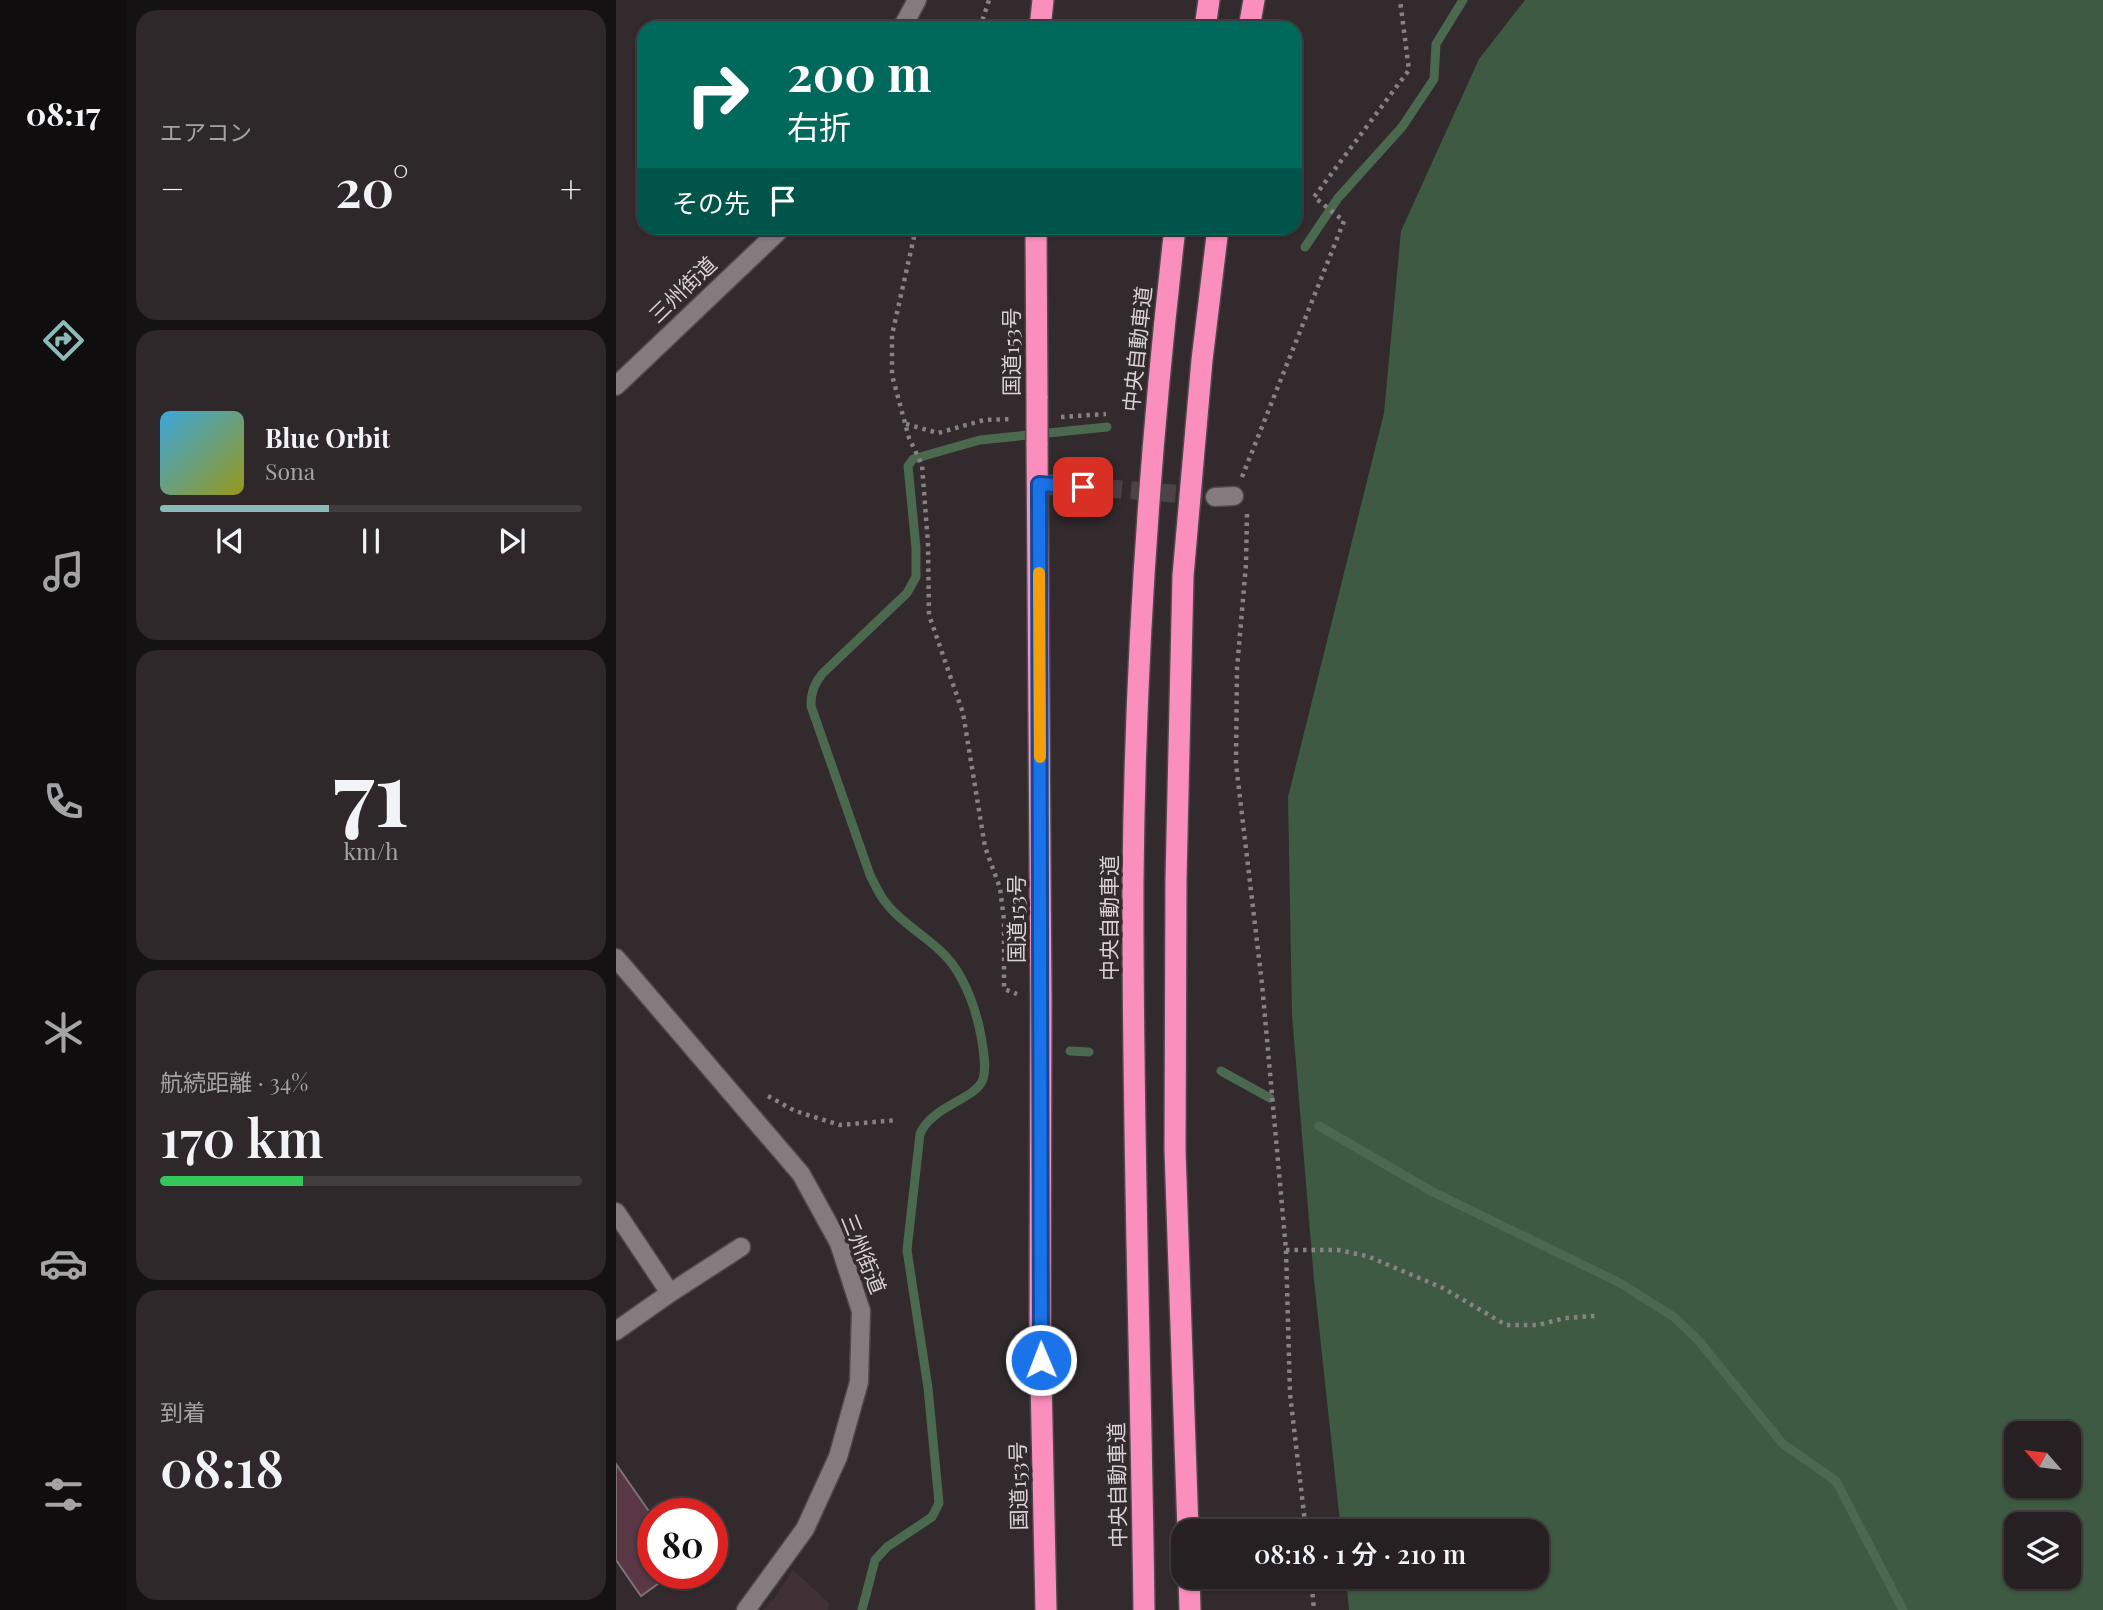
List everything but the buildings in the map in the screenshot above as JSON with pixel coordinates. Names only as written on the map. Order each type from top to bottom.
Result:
[{"type":"highway","points":[[1041,21],[1043,0]]},
{"type":"highway","points":[[1206,21],[1209,0]]},
{"type":"highway","points":[[1250,21],[1254,0]]},
{"type":"highway","name":"国道153号","points":[[1036,235],[1041,1001],[1040,1332],[1046,1610]]},
{"type":"highway","name":"中央自動車道","points":[[1144,1610],[1133,877],[1143,579],[1160,360],[1174,235]]},
{"type":"highway","points":[[1188,1519],[1175,1150],[1176,879],[1182,603],[1202,360],[1218,235]]},
{"type":"highway","points":[[1189,1589],[1190,1610]]},
{"type":"street","points":[[906,21],[917,0]]},
{"type":"street","name":"三州街道","points":[[616,386],[775,235]]},
{"type":"street","points":[[1039,484],[1104,488]]},
{"type":"street","points":[[1215,497],[1234,496]]},
{"type":"street","name":"三州街道","points":[[616,958],[801,1174],[839,1243],[861,1311],[859,1382],[838,1457],[805,1528],[746,1610]]},
{"type":"street","points":[[616,1212],[670,1293]]},
{"type":"street","points":[[616,1331],[741,1247]]},
{"type":"path","points":[[982,21],[989,0]]},
{"type":"path","points":[[1305,1519],[1290,1394],[1286,1250],[1262,984],[1236,764],[1237,669],[1246,564],[1247,510],[1234,496],[1344,222],[1314,197],[1409,70],[1400,0]]},
{"type":"path","points":[[914,235],[892,335],[892,375],[905,424],[922,465],[928,544],[929,615],[963,713],[985,847],[1000,888],[1004,920],[1004,989],[1041,1001]]},
{"type":"path","points":[[1052,417],[1107,414]]},
{"type":"path","points":[[905,424],[937,433],[984,421],[1025,418]]},
{"type":"path","points":[[761,1092],[795,1111],[840,1125],[897,1120]]},
{"type":"path","points":[[1286,1250],[1338,1250],[1367,1256],[1443,1287],[1506,1325],[1538,1325],[1565,1318],[1595,1316]]},
{"type":"path","points":[[1312,1589],[1314,1610]]},
{"type":"shaded area","points":[[793,1570],[829,1603],[828,1610],[763,1610]]},
{"type":"green space","points":[[1525,0],[2103,0],[2103,1610],[1349,1610],[1347,1589],[1549,1589],[1549,1519],[1340,1519],[1314,1280],[1292,1015],[1288,797],[1384,413],[1401,231],[1479,59]]},
{"type":"waterway","points":[[1305,247],[1338,198],[1402,127],[1434,79],[1436,44],[1463,0]]},
{"type":"waterway","points":[[862,1610],[875,1560],[887,1547],[932,1517],[939,1503],[928,1388],[907,1250],[920,1134],[934,1116],[979,1086],[983,1079],[985,1063],[977,1018],[958,973],[946,956],[890,908],[870,875],[811,706],[812,693],[822,674],[907,593],[916,577],[908,466],[913,459],[980,440],[1107,427]]},
{"type":"waterway","points":[[1070,1051],[1089,1052]]},
{"type":"waterway","points":[[1221,1071],[1270,1098]]},
{"type":"waterway","points":[[1319,1126],[1433,1192],[1620,1283],[1674,1317],[1698,1340],[1783,1444],[1836,1481],[1903,1610]]},
{"type":"tunnel","points":[[1104,488],[1215,497]]},
{"type":"slow traffic","points":[[1039,573],[1040,757]]},
{"type":"route","points":[[1041,1360],[1039,484],[1083,487]]}]
